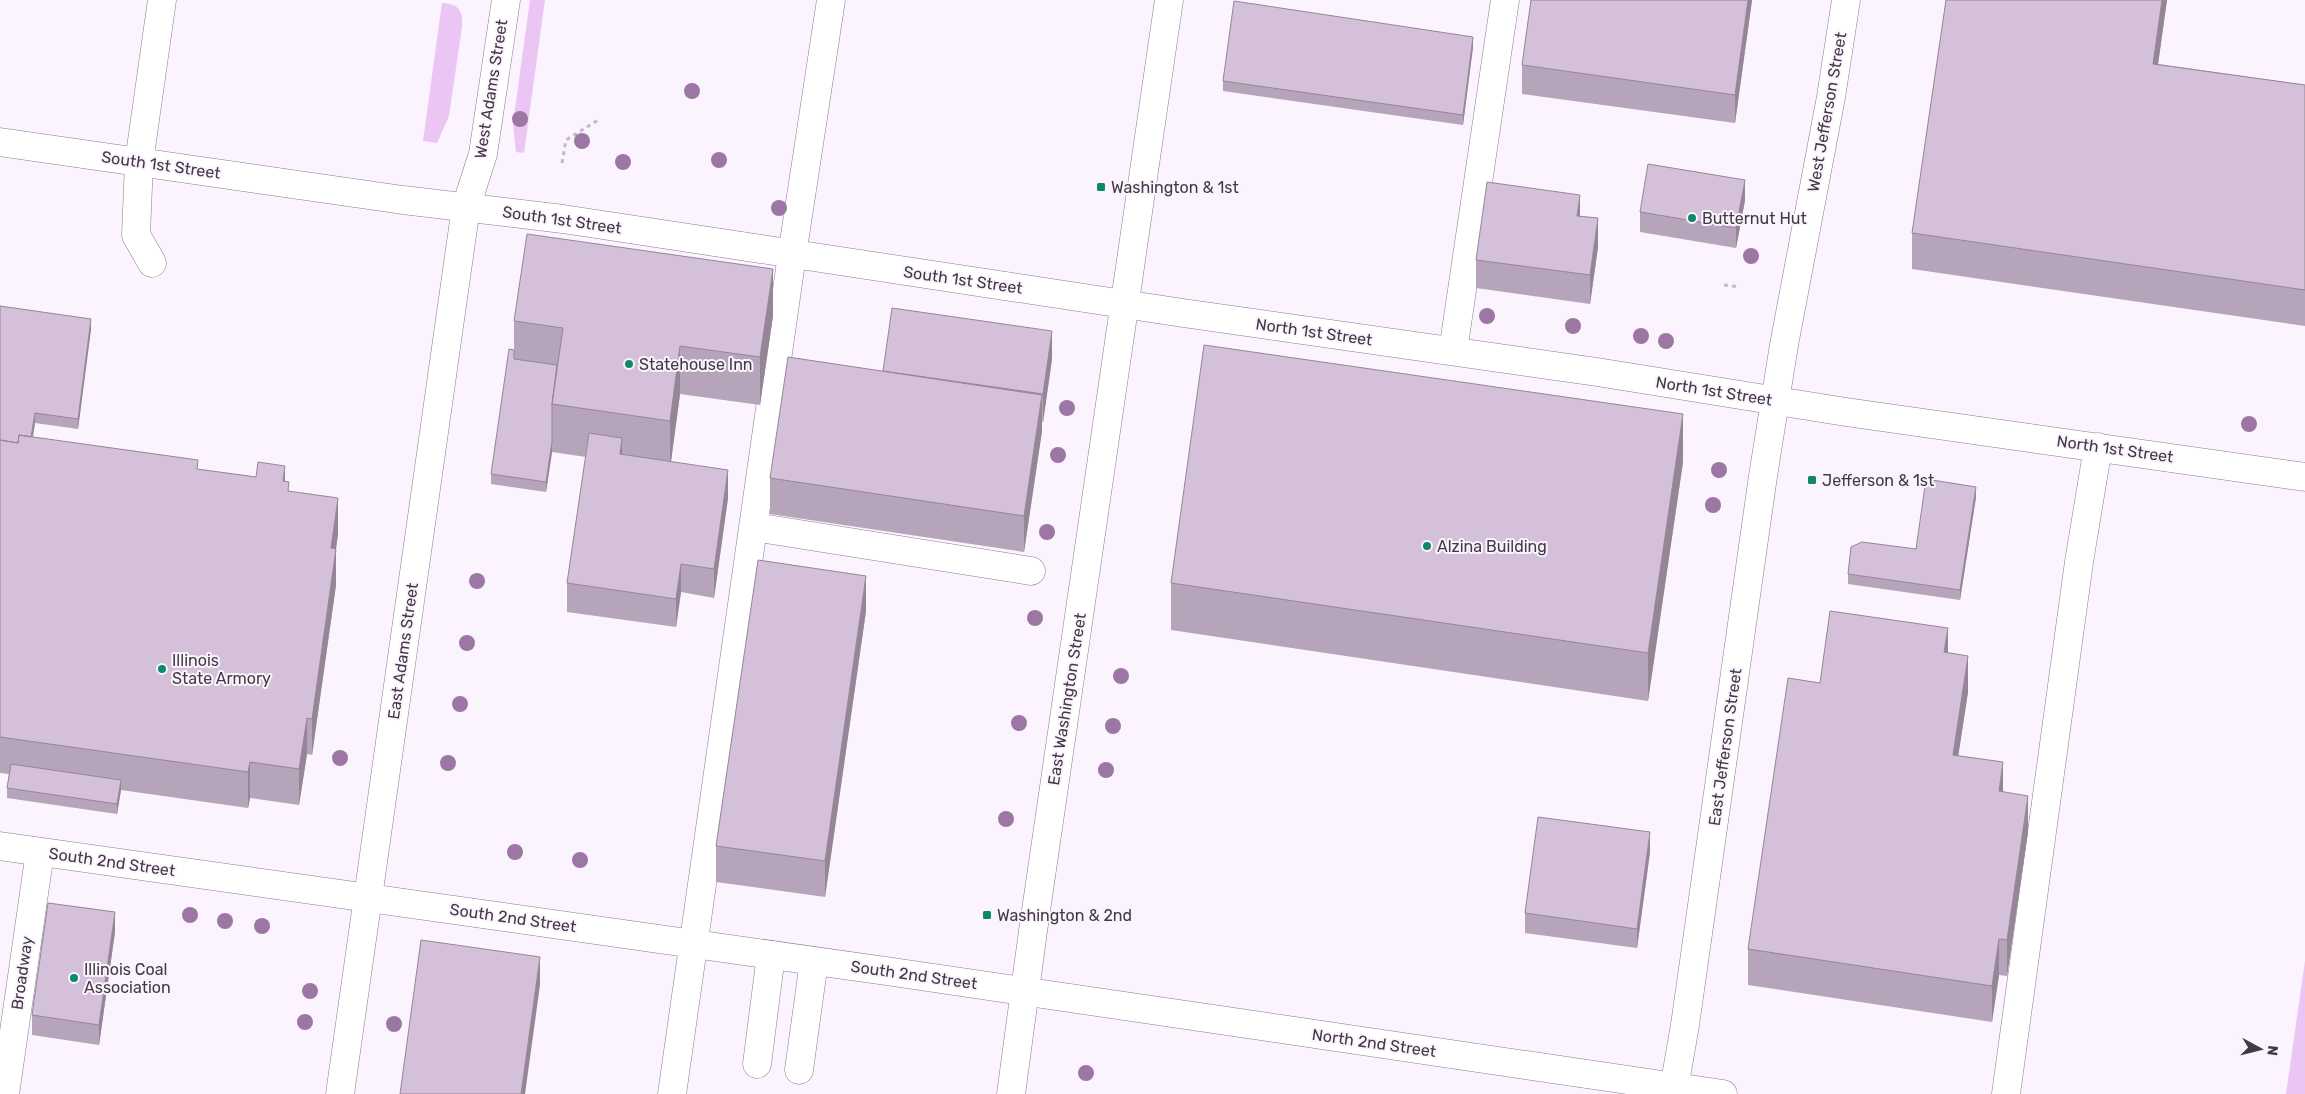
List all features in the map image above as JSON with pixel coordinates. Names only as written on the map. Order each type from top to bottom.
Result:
[{"type":"street","points":[[152,263],[136,235],[139,162],[162,0]]},
{"type":"street","name":"West Adams Street","points":[[466,207],[483,154],[506,0]]},
{"type":"street","points":[[672,1094],[792,255],[831,0]]},
{"type":"street","name":"East Washington Street","points":[[1011,1094],[1169,0]]},
{"type":"street","points":[[1453,351],[1505,0]]},
{"type":"street","name":"West Jefferson Street","points":[[1776,401],[1831,97],[1846,0]]},
{"type":"street","name":"South 1st Street","points":[[0,142],[403,200],[563,219],[1124,304]]},
{"type":"street","name":"East Adams Street","points":[[340,1094],[466,207]]},
{"type":"street","name":"North 1st Street","points":[[1124,304],[2305,477]]},
{"type":"street","name":"East Jefferson Street","points":[[1674,1091],[1686,1025],[1752,552],[1776,401]]},
{"type":"street","points":[[2006,1094],[2080,553],[2098,447]]},
{"type":"street","points":[[754,527],[1031,571]]},
{"type":"street","name":"South 2nd Street","points":[[0,846],[1025,992]]},
{"type":"street","name":"Broadway","points":[[5,1094],[40,852]]},
{"type":"street","points":[[757,1064],[771,955]]},
{"type":"street","points":[[799,1070],[814,961]]},
{"type":"street","name":"North 2nd Street","points":[[1025,992],[1674,1091],[1723,1094]]},
{"type":"path","points":[[562,163],[566,140],[600,118]]},
{"type":"path","points":[[1724,285],[1739,287]]},
{"type":"shaded area","points":[[530,0],[545,0],[524,153],[516,152],[513,123]]},
{"type":"shaded area","points":[[442,3],[459,9],[462,16],[462,27],[449,116],[437,143],[423,141]]},
{"type":"shaded area","points":[[2305,961],[2305,1094],[2286,1094]]},
{"type":"building","points":[[1531,0],[1748,0],[1735,95],[1522,65]]},
{"type":"building","points":[[1946,0],[2162,0],[2153,64],[2305,85],[2305,290],[1912,233]]},
{"type":"building","points":[[1234,1],[1473,37],[1463,115],[1223,81]]},
{"type":"building","points":[[1648,164],[1745,180],[1736,228],[1640,212]]},
{"type":"building","points":[[1487,182],[1580,195],[1577,216],[1598,218],[1590,275],[1476,260]]},
{"type":"building","points":[[527,234],[773,269],[760,357],[680,346],[670,421],[552,404],[563,328],[514,321]]},
{"type":"building","points":[[0,306],[91,319],[78,419],[35,413],[31,437],[19,435],[18,443],[0,440]]},
{"type":"building","points":[[892,308],[1052,331],[1043,394],[883,371]]},
{"type":"building","name":"Alzina Building","points":[[1204,345],[1683,414],[1648,653],[1171,583]]},
{"type":"building","points":[[509,349],[514,350],[514,359],[557,365],[552,404],[552,442],[546,482],[491,474]]},
{"type":"building","points":[[788,357],[1042,395],[1024,516],[770,478]]},
{"type":"building","points":[[589,433],[622,438],[620,454],[728,470],[714,569],[681,564],[676,599],[567,583]]},
{"type":"building","name":"Illinois State Armory","points":[[19,435],[198,460],[197,469],[256,477],[258,462],[285,466],[283,481],[289,482],[288,491],[338,498],[331,548],[336,549],[312,719],[307,718],[299,769],[250,762],[248,772],[0,737],[0,440],[18,443]]},
{"type":"building","points":[[1926,479],[1976,487],[1960,590],[1848,574],[1851,547],[1862,542],[1916,549]]},
{"type":"building","points":[[758,560],[866,576],[825,861],[716,846]]},
{"type":"building","points":[[1830,611],[1948,628],[1944,652],[1968,656],[1953,755],[2003,762],[1999,791],[2028,796],[2007,940],[1999,939],[1992,986],[1748,949],[1788,678],[1820,683]]},
{"type":"building","points":[[11,764],[121,780],[117,804],[7,788]]},
{"type":"building","points":[[1538,817],[1650,832],[1637,929],[1525,913]]},
{"type":"building","points":[[48,903],[115,912],[99,1025],[32,1015]]},
{"type":"building","points":[[421,940],[540,957],[521,1094],[400,1094]]},
{"type":"place","name":"Washington & 1st","points":[[1101,187]]},
{"type":"place","name":"Butternut Hut","points":[[1692,218]]},
{"type":"place","name":"Statehouse Inn","points":[[629,364]]},
{"type":"place","name":"Jefferson & 1st","points":[[1812,480]]},
{"type":"place","name":"Alzina Building","points":[[1427,546]]},
{"type":"place","name":"Illinois State Armory","points":[[162,669]]},
{"type":"place","name":"Washington & 2nd","points":[[987,915]]},
{"type":"place","name":"Illinois Coal Association","points":[[74,978]]}]
